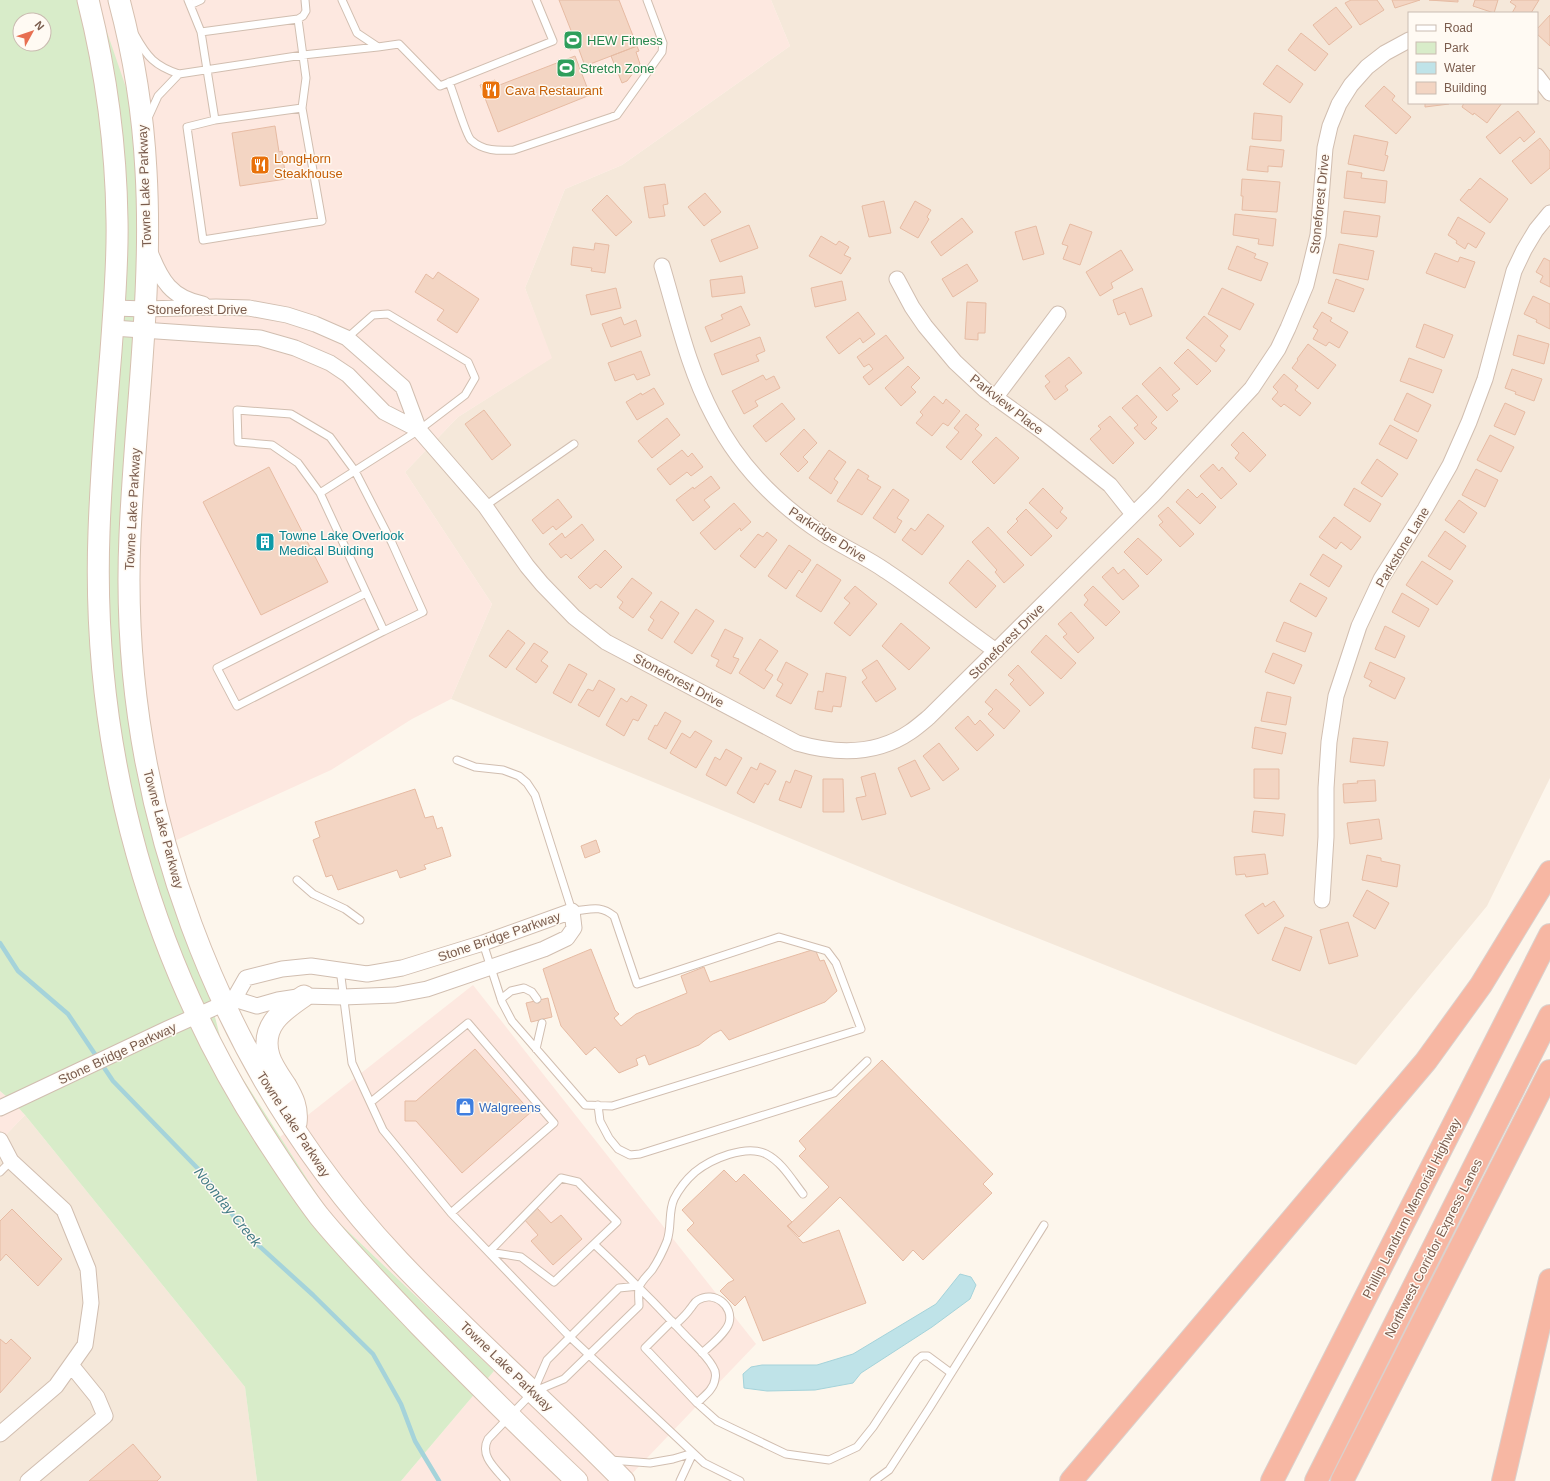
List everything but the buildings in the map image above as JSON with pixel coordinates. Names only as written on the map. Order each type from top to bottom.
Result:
[{"type":"highway","points":[[1071,1481],[1426,1061],[1481,985],[1550,872]]},
{"type":"highway","name":"Phillip Landrum Memorial Highway","points":[[1272,1481],[1550,935]]},
{"type":"highway","name":"Northwest Corridor Express Lanes","points":[[1316,1481],[1550,1016]]},
{"type":"highway","points":[[1342,1481],[1550,1071]]},
{"type":"highway","points":[[1503,1481],[1550,1280]]},
{"type":"main road","points":[[88,0],[102,60],[112,137],[117,224],[113,318],[98,538],[98,598],[104,690],[111,743],[135,851],[146,890],[196,1016],[217,1058],[254,1120],[316,1212],[349,1252],[408,1313],[509,1416],[577,1481]]},
{"type":"main road","name":"Towne Lake Parkway","points":[[121,8],[136,79],[143,130],[146,172],[147,245],[128,593],[137,706],[152,797],[180,893],[209,970],[229,1001],[266,1084],[328,1176],[398,1259],[624,1481]]},
{"type":"main road","points":[[296,1130],[297,1115],[294,1101],[269,1058],[266,1042],[272,1024],[288,1008],[304,996]]},
{"type":"street","name":"Stoneforest Drive","points":[[113,318],[144,319],[216,307],[249,308],[287,315],[315,324],[347,338],[403,387],[419,430],[485,506],[527,566],[574,617],[606,642],[797,743],[820,750],[843,752],[866,750],[888,744],[909,733],[929,718],[1133,514],[1252,388],[1278,349],[1298,307],[1312,263],[1318,235],[1325,148],[1330,126],[1339,104],[1351,85],[1367,67],[1385,53],[1408,41]]},
{"type":"street","points":[[1538,77],[1550,93]]},
{"type":"street","name":"Parkstone Lane","points":[[1322,900],[1326,837],[1329,742],[1338,689],[1360,626],[1382,579],[1443,477],[1469,422],[1485,379],[1502,311],[1514,271],[1536,230],[1550,213]]},
{"type":"street","points":[[147,245],[162,279],[172,290],[180,296],[198,303],[216,307]]},
{"type":"street","name":"Parkridge Drive","points":[[662,266],[687,352],[703,395],[725,436],[752,473],[779,501],[803,520],[884,570],[996,651]]},
{"type":"street","name":"Parkview Place","points":[[897,279],[912,307],[939,344],[955,362],[995,398],[1046,434],[1110,485],[1133,514]]},
{"type":"street","points":[[995,398],[1058,314]]},
{"type":"street","name":"Stoneforest Drive","points":[[113,318],[144,319],[260,338],[295,348],[330,363],[348,376],[384,412],[419,430]]},
{"type":"street","name":"Stone Bridge Parkway","points":[[1,1107],[167,1028],[229,1001],[246,978],[282,969],[311,966],[367,974],[402,968],[483,943],[572,911],[574,928],[567,938],[544,949],[427,989],[395,995],[343,997],[304,996],[278,1000],[257,1006],[229,1001]]},
{"type":"street","points":[[0,1140],[11,1161],[64,1210],[88,1269],[92,1303],[85,1345],[71,1365],[56,1386],[0,1434]]},
{"type":"street","points":[[28,1481],[105,1416],[97,1397],[71,1365]]},
{"type":"lane","points":[[201,0],[189,2],[201,32],[215,120]]},
{"type":"lane","points":[[201,32],[298,19],[303,16],[306,11],[305,0]]},
{"type":"lane","points":[[342,0],[357,33],[378,47]]},
{"type":"lane","points":[[121,8],[153,62],[167,71],[179,74],[303,55],[399,44],[440,86],[553,41],[536,0]]},
{"type":"lane","points":[[450,82],[470,139],[486,149],[499,151],[514,150],[612,117],[622,108],[662,52],[663,43],[647,0]]},
{"type":"lane","points":[[298,19],[306,78],[302,108],[322,221],[203,240],[187,127],[215,120],[302,108]]},
{"type":"lane","points":[[143,130],[158,96],[179,74]]},
{"type":"lane","points":[[320,493],[419,430],[465,395],[475,378],[468,362],[388,314],[373,315],[347,338]]},
{"type":"lane","points":[[366,593],[217,668],[237,706],[384,632],[423,612],[392,543],[355,471],[330,437],[291,414],[237,410],[238,442],[272,445],[298,463],[320,493],[384,632]]},
{"type":"lane","points":[[485,506],[574,444]]},
{"type":"lane","points":[[457,760],[475,767],[503,770],[518,776],[527,783],[535,795],[572,911],[600,908],[606,910],[614,916],[637,984],[779,937],[826,951],[836,963],[861,1029],[612,1106],[585,1105],[512,1021],[501,999],[483,943]]},
{"type":"lane","points":[[297,880],[313,894],[346,909],[360,920]]},
{"type":"lane","points":[[340,969],[352,1063],[383,1130],[451,1213],[570,1337],[704,1463],[740,1481]]},
{"type":"lane","points":[[501,999],[511,991],[524,988],[532,992],[537,999]]},
{"type":"lane","points":[[371,1102],[468,1024],[554,1123],[451,1213]]},
{"type":"lane","points":[[536,1049],[542,1024]]},
{"type":"lane","points":[[598,1105],[600,1121],[609,1138],[618,1148],[630,1155],[640,1154],[834,1093],[867,1061]]},
{"type":"lane","points":[[533,1392],[564,1379],[639,1306],[639,1286],[652,1270],[668,1239],[671,1206],[680,1189],[694,1173],[708,1164],[736,1153],[756,1151],[766,1154],[775,1160],[785,1170],[803,1194]]},
{"type":"lane","points":[[0,1172],[11,1161]]},
{"type":"lane","points":[[561,1178],[578,1182],[617,1222],[554,1282],[521,1257],[489,1252],[561,1178]]},
{"type":"lane","points":[[874,1481],[889,1470],[1044,1225]]},
{"type":"lane","points":[[594,1244],[639,1286],[702,1353],[714,1369],[716,1379],[711,1388],[697,1403]]},
{"type":"lane","points":[[506,1481],[487,1458],[484,1451],[488,1439],[533,1392],[547,1360],[619,1288],[639,1286]]},
{"type":"lane","points":[[702,1353],[729,1324],[730,1316],[724,1304],[719,1299],[712,1297],[705,1297],[699,1300],[645,1348],[697,1403],[717,1421],[786,1454],[829,1460],[857,1447],[873,1427],[917,1360],[922,1356],[928,1356],[951,1373]]},
{"type":"lane","points":[[604,1460],[650,1463],[673,1459],[693,1453]]},
{"type":"lane","points":[[680,1481],[693,1453]]},
{"type":"shaded area","points":[[96,0],[771,0],[790,46],[622,165],[565,189],[525,288],[552,358],[458,417],[405,472],[492,604],[451,699],[412,719],[331,770],[170,843],[143,755]]},
{"type":"shaded area","points":[[771,0],[1550,0],[1550,778],[1487,906],[1356,1065],[899,883],[451,699],[492,604],[405,472],[458,417],[551,358],[525,288],[565,189],[622,165],[790,46]]},
{"type":"shaded area","points":[[473,985],[756,1344],[625,1481],[401,1481],[494,1371],[329,1213],[280,1137]]},
{"type":"shaded area","points":[[0,1091],[25,1115],[0,1141]]},
{"type":"shaded area","points":[[25,1115],[245,1387],[257,1481],[0,1481],[0,1141]]},
{"type":"green space","points":[[0,0],[96,0],[131,102],[150,300],[139,563],[143,755],[170,843],[223,1048],[329,1213],[494,1371],[401,1481],[257,1481],[245,1387],[14,1103],[0,1091]]},
{"type":"water","points":[[960,1274],[971,1277],[976,1285],[970,1299],[932,1327],[861,1373],[853,1383],[815,1390],[767,1391],[744,1388],[743,1374],[751,1367],[762,1365],[817,1365],[853,1354],[936,1304]]},
{"type":"waterway","name":"Noonday Creek","points":[[0,943],[18,971],[68,1014],[113,1081],[206,1177],[246,1234],[313,1295],[373,1354],[401,1404],[415,1441],[439,1481]]},
{"type":"place","name":"HEW Fitness","points":[[573,40]]},
{"type":"place","name":"Stretch Zone","points":[[566,68]]},
{"type":"place","name":"Cava Restaurant","points":[[491,90]]},
{"type":"place","name":"LongHorn Steakhouse","points":[[260,165]]},
{"type":"place","name":"Towne Lake Overlook Medical Building","points":[[265,542]]},
{"type":"place","name":"Walgreens","points":[[465,1107]]}]
